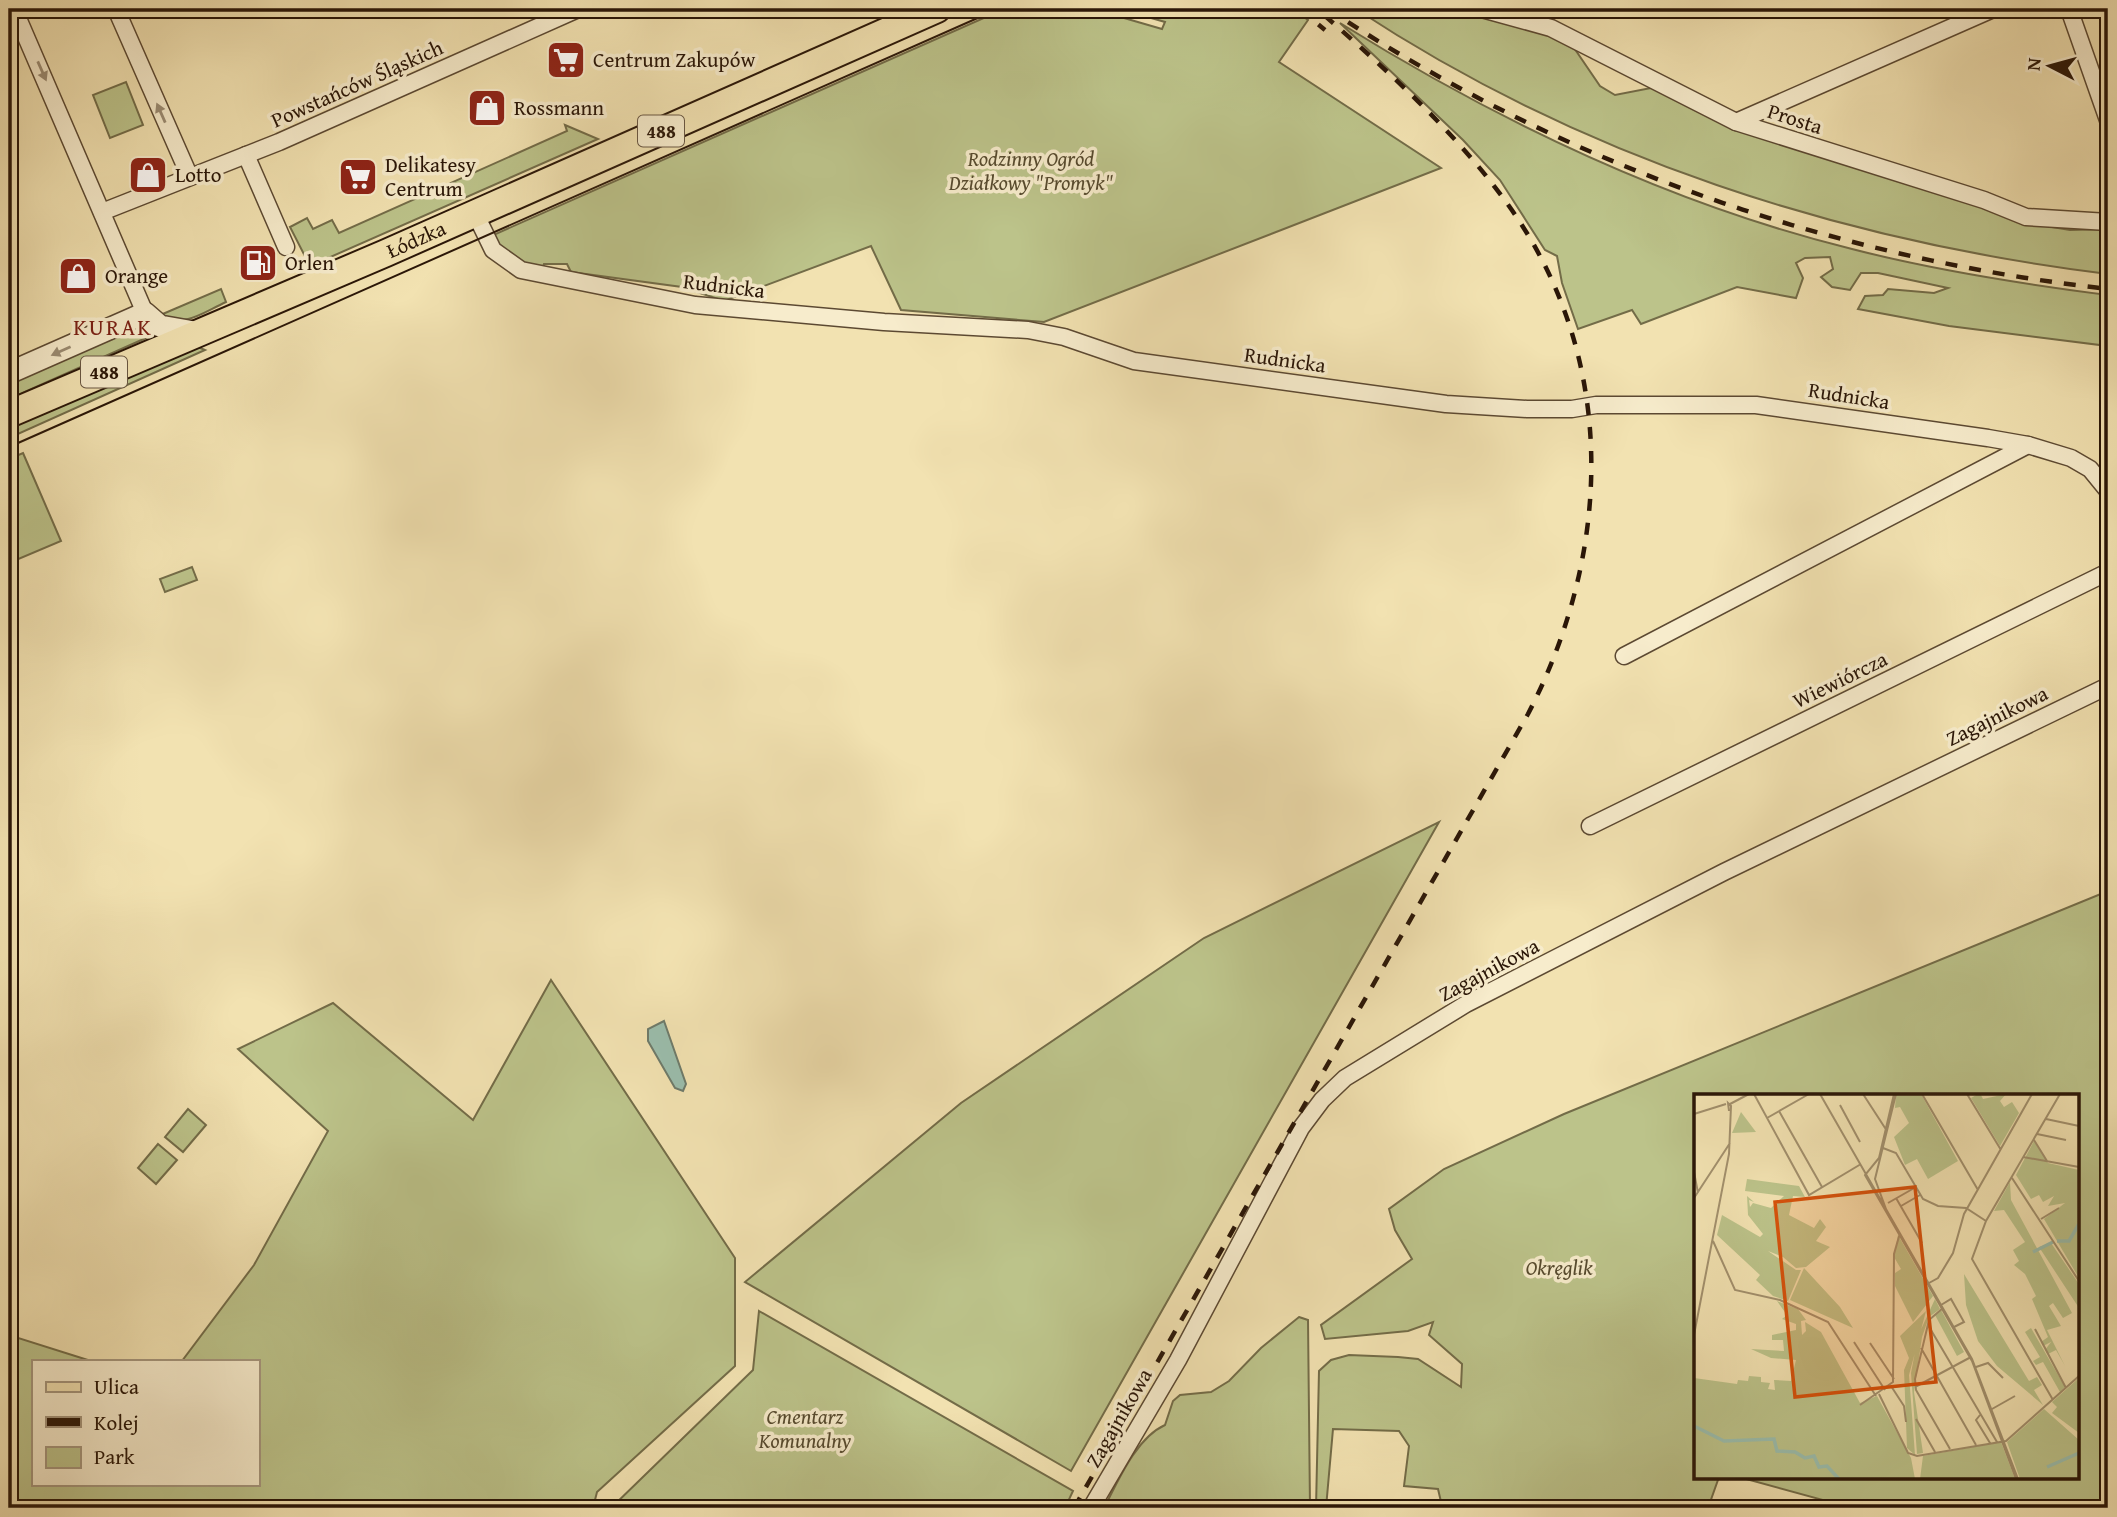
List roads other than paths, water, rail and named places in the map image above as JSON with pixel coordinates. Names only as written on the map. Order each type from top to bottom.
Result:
[{"type":"main road","name":"Łódzka","points":[[9,414],[475,213],[937,9]]},
{"type":"street","points":[[14,9],[145,313],[160,327],[200,333]]},
{"type":"street","points":[[116,9],[189,176]]},
{"type":"street","name":"Powstańców Śląskich","points":[[102,212],[246,155],[578,9]]},
{"type":"street","points":[[1736,121],[1993,9]]},
{"type":"street","points":[[2069,9],[2108,120]]},
{"type":"street","name":"Prosta","points":[[1490,10],[1551,28],[1736,121],[1984,200],[2026,217],[2108,222]]},
{"type":"street","points":[[246,155],[286,247]]},
{"type":"street","name":"Rudnicka","points":[[475,213],[493,250],[521,270],[695,305],[884,322],[1028,330],[1076,340],[1134,361],[1446,404],[1527,409],[1572,409],[1596,405],[1756,405],[2028,445],[2071,458],[2106,481]]},
{"type":"street","points":[[9,373],[145,313]]},
{"type":"street","points":[[1624,656],[2028,445]]},
{"type":"street","name":"Wiewiórcza","points":[[1590,826],[2108,572]]},
{"type":"street","name":"Zagajnikowa","points":[[1091,1508],[1178,1360],[1301,1128],[1322,1100],[1345,1078],[1466,1004],[1724,872],[2108,686]]},
{"type":"tram line","points":[[9,447],[998,9]]},
{"type":"railway","points":[[1300,9],[1325,30]]},
{"type":"railway","points":[[1074,1508],[1528,714],[1556,652],[1576,588],[1588,523],[1591,457],[1586,392],[1570,328],[1545,265],[1509,206],[1466,152],[1394,78],[1317,9]]},
{"type":"railway","points":[[1328,9],[1417,64],[1509,114],[1604,158],[1702,195],[1801,228],[1902,254],[2005,274],[2108,289]]},
{"type":"place","name":"Centrum Zakupów","points":[[566,60]]},
{"type":"place","name":"Rossmann","points":[[487,108]]},
{"type":"place","name":"Lotto","points":[[148,175]]},
{"type":"place","name":"Delikatesy Centrum","points":[[358,177]]},
{"type":"place","name":"Orlen","points":[[258,263]]},
{"type":"place","name":"Orange","points":[[78,276]]},
{"type":"district","name":"KURAK","points":[[113,327]]},
{"type":"park label","name":"Rodzinny Ogród Działkowy \"Promyk\"","points":[[1031,171]]},
{"type":"park label","name":"Okręglik","points":[[1559,1268]]},
{"type":"park label","name":"Cmentarz Komunalny","points":[[805,1429]]}]
